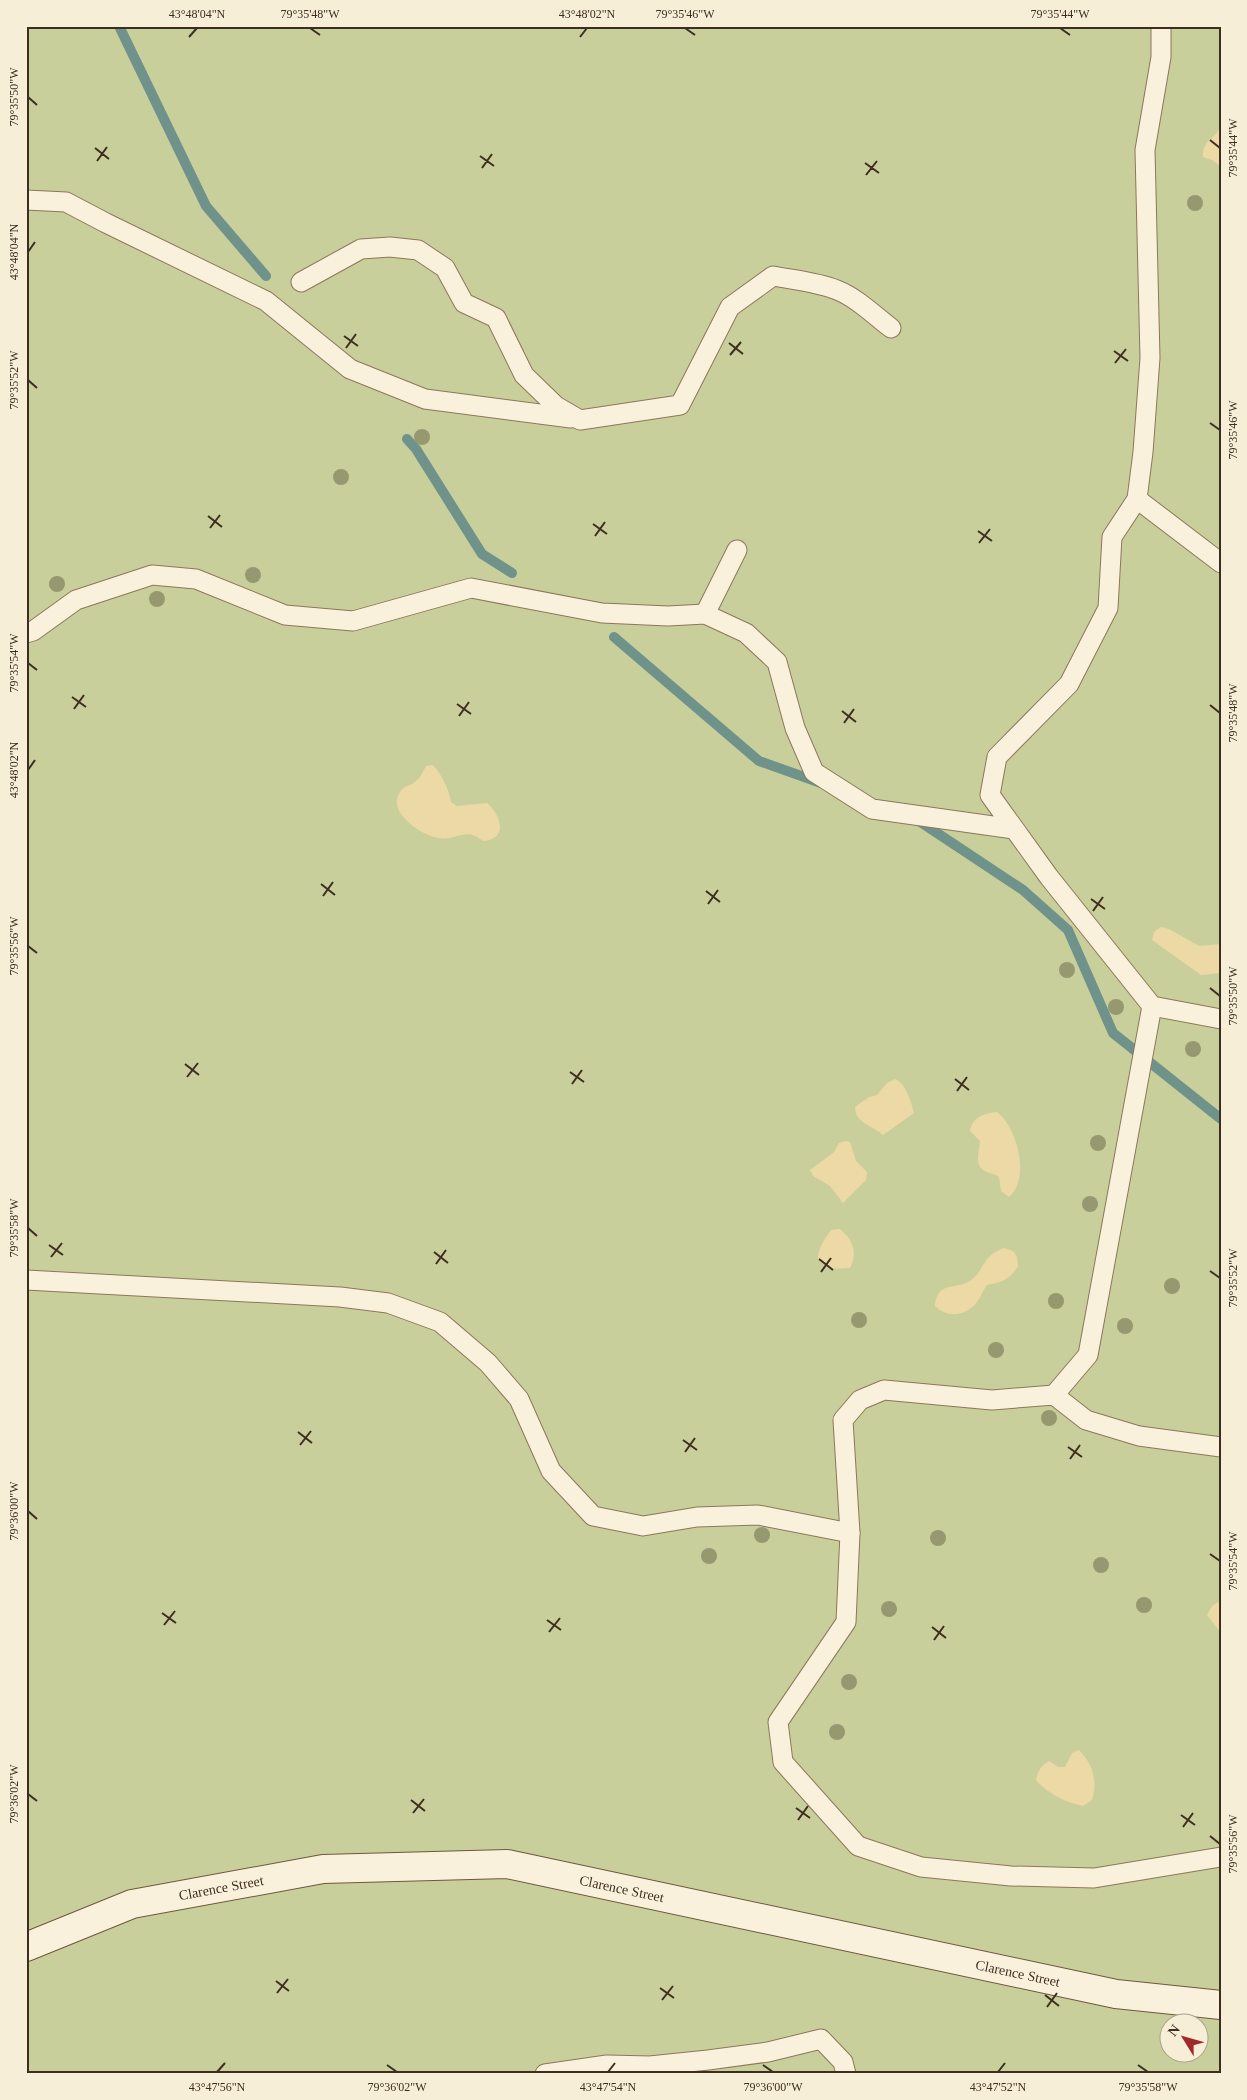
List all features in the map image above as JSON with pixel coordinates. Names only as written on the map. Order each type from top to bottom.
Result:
[{"type":"street","name":"Clarence Street","points":[[26,1946],[132,1904],[323,1869],[507,1864],[1116,1994],[1221,2004]]},
{"type":"lane","points":[[1161,26],[1161,57],[1145,150],[1150,358],[1143,452],[1137,499],[1112,537],[1108,608],[1070,684],[997,757],[990,794],[1049,877],[1152,1006],[1221,1019]]},
{"type":"lane","points":[[26,200],[66,202],[266,301],[350,369],[425,399],[580,420],[680,405],[730,307],[773,276],[816,283],[839,290],[891,328]]},
{"type":"lane","points":[[301,282],[361,249],[390,247],[418,250],[445,268],[464,303],[496,318],[524,374],[556,406],[580,420]]},
{"type":"lane","points":[[1137,499],[1221,563]]},
{"type":"lane","points":[[705,614],[737,550]]},
{"type":"lane","points":[[26,633],[34,631],[76,600],[152,575],[196,579],[285,615],[353,620],[471,588],[602,613],[668,616],[705,614],[746,633],[777,662],[796,728],[814,772],[872,809],[1014,829]]},
{"type":"lane","points":[[1054,1395],[1088,1355],[1152,1006]]},
{"type":"lane","points":[[26,1280],[340,1297],[388,1303],[440,1322],[488,1363],[519,1399],[551,1471],[593,1516],[644,1526],[697,1517],[758,1515],[850,1533]]},
{"type":"lane","points":[[1221,1447],[1139,1436],[1086,1420],[1054,1395],[992,1400],[884,1390],[860,1400],[843,1420],[850,1533],[846,1622],[778,1722],[783,1762],[858,1846],[921,1867],[1011,1876],[1094,1878],[1221,1857]]},
{"type":"lane","points":[[544,2074],[607,2065],[650,2066],[708,2060],[768,2052],[821,2039],[844,2068]]},
{"type":"green space","points":[[26,26],[1221,26],[1221,2074],[26,2074]]},
{"type":"sand","points":[[1221,123],[1221,172],[1220,166],[1212,160],[1203,157],[1203,150],[1207,142],[1217,133]]},
{"type":"sand","points":[[433,765],[445,782],[451,802],[457,806],[487,803],[492,808],[499,820],[500,826],[497,836],[483,841],[466,834],[451,838],[439,838],[424,833],[408,822],[398,807],[397,800],[400,792],[417,780],[426,766]]},
{"type":"sand","points":[[1161,927],[1169,929],[1199,946],[1221,944],[1221,973],[1201,975],[1152,940],[1154,932]]},
{"type":"sand","points":[[895,1079],[905,1089],[910,1098],[914,1113],[883,1135],[861,1121],[855,1107],[869,1097],[877,1095],[887,1083]]},
{"type":"sand","points":[[997,1112],[1010,1129],[1019,1153],[1019,1178],[1016,1189],[1009,1197],[1001,1191],[999,1177],[985,1171],[979,1165],[980,1141],[970,1131],[976,1119],[988,1113]]},
{"type":"sand","points":[[850,1142],[856,1161],[867,1172],[866,1180],[843,1203],[830,1186],[813,1176],[810,1170],[834,1152],[839,1143]]},
{"type":"sand","points":[[840,1229],[851,1242],[854,1257],[850,1268],[830,1269],[818,1260],[819,1251],[831,1230]]},
{"type":"sand","points":[[1004,1248],[1013,1251],[1017,1257],[1018,1266],[1009,1277],[987,1285],[975,1304],[970,1309],[959,1314],[946,1313],[935,1306],[939,1292],[948,1287],[965,1284],[970,1281],[991,1255]]},
{"type":"sand","points":[[1221,1602],[1221,1633],[1207,1615],[1212,1606]]},
{"type":"sand","points":[[1079,1750],[1091,1767],[1094,1780],[1092,1800],[1083,1806],[1057,1797],[1036,1780],[1039,1771],[1046,1763],[1049,1761],[1058,1767],[1065,1767],[1072,1753]]},
{"type":"waterway","points":[[119,26],[206,206],[266,276]]},
{"type":"waterway","points":[[407,439],[416,449],[482,554],[512,573]]},
{"type":"waterway","points":[[614,637],[759,761],[821,783]]},
{"type":"waterway","points":[[916,819],[1023,890],[1068,930],[1113,1033],[1221,1119]]}]
